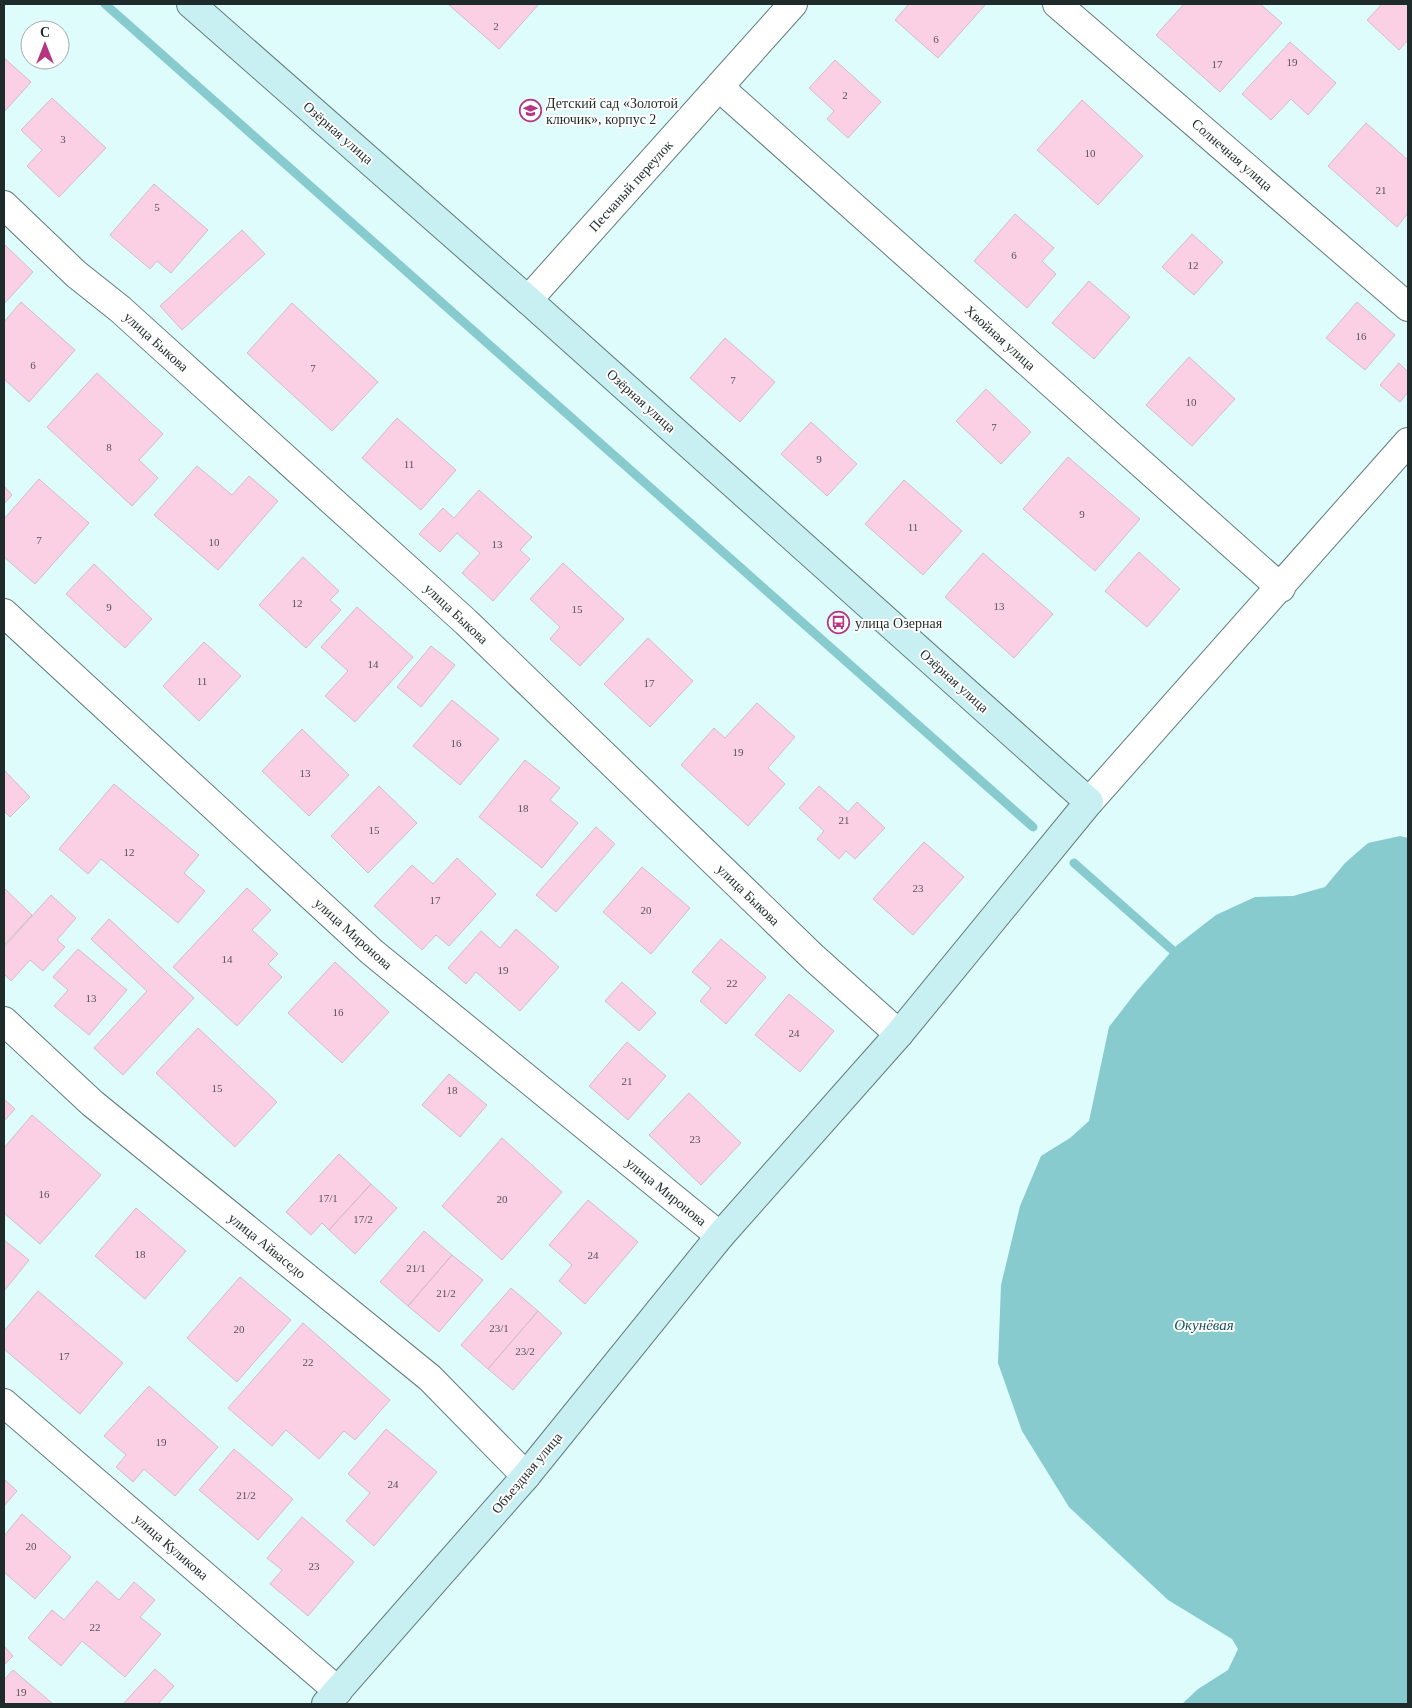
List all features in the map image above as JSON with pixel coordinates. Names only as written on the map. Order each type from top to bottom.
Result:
[{"type":"main road","name":"Озёрная улица","points":[[190,4],[528,300],[1089,802]]},
{"type":"main road","name":"Объездная улица","points":[[332,1698],[526,1476],[720,1236],[899,1034],[1089,802]]},
{"type":"street","name":"Песчаный переулок","points":[[528,300],[792,4]]},
{"type":"street","name":"Солнечная улица","points":[[1056,4],[1408,307]]},
{"type":"street","name":"Хвойная улица","points":[[719,87],[1281,588]]},
{"type":"street","name":"улица Быкова","points":[[4,205],[76,274],[120,309],[466,622],[814,958],[899,1034]]},
{"type":"street","points":[[1089,802],[1281,588],[1408,442]]},
{"type":"street","name":"улица Миронова","points":[[4,613],[372,952],[720,1236]]},
{"type":"street","name":"улица Айваседо","points":[[4,1021],[92,1104],[430,1378],[526,1476]]},
{"type":"street","name":"улица Куликова","points":[[4,1403],[332,1698]]},
{"type":"water","name":"Окунёвая","points":[[1400,836],[1408,838],[1408,1704],[1182,1704],[1198,1689],[1228,1670],[1238,1649],[1232,1639],[1168,1600],[1069,1507],[1022,1431],[998,1363],[1001,1285],[1020,1206],[1041,1156],[1070,1138],[1089,1121],[1109,1027],[1136,992],[1176,946],[1216,915],[1255,897],[1293,896],[1325,887],[1345,863],[1368,843]]},
{"type":"building","points":[[448,4],[539,4],[499,49]]},
{"type":"building","points":[[909,4],[986,4],[938,58],[895,20]]},
{"type":"building","points":[[1184,4],[1260,4],[1282,23],[1220,92],[1156,35]]},
{"type":"building","points":[[1382,4],[1408,4],[1408,40],[1399,50],[1367,20]]},
{"type":"building","points":[[1290,42],[1336,83],[1308,115],[1291,99],[1271,120],[1242,94]]},
{"type":"building","points":[[4,58],[31,82],[4,112]]},
{"type":"building","points":[[835,60],[881,102],[848,138],[827,119],[834,111],[809,88]]},
{"type":"building","points":[[52,98],[106,148],[59,197],[27,166],[42,150],[21,130]]},
{"type":"building","points":[[1082,100],[1143,156],[1098,205],[1037,150]]},
{"type":"building","points":[[1366,123],[1408,160],[1408,213],[1397,227],[1328,166]]},
{"type":"building","points":[[154,184],[208,230],[171,273],[157,261],[150,269],[110,235]]},
{"type":"building","points":[[1015,214],[1054,248],[1042,261],[1056,274],[1027,308],[974,261]]},
{"type":"building","points":[[242,230],[265,254],[182,330],[160,306]]},
{"type":"building","points":[[1192,234],[1223,262],[1194,295],[1162,267]]},
{"type":"building","points":[[4,244],[33,272],[4,304]]},
{"type":"building","points":[[1089,281],[1130,317],[1094,359],[1052,323]]},
{"type":"building","points":[[21,302],[75,350],[29,402],[4,379],[4,322]]},
{"type":"building","points":[[1357,302],[1395,335],[1365,370],[1326,338]]},
{"type":"building","points":[[292,303],[378,382],[332,431],[247,353]]},
{"type":"building","points":[[725,338],[775,382],[740,422],[690,378]]},
{"type":"building","points":[[1189,357],[1235,399],[1192,446],[1146,405]]},
{"type":"building","points":[[1399,363],[1408,372],[1408,392],[1400,402],[1380,385]]},
{"type":"building","points":[[97,373],[163,434],[139,460],[158,478],[132,506],[47,427]]},
{"type":"building","points":[[986,389],[1031,432],[1001,464],[956,421]]},
{"type":"building","points":[[397,418],[456,470],[421,510],[362,458]]},
{"type":"building","points":[[811,422],[857,464],[827,496],[781,454]]},
{"type":"building","points":[[1068,457],[1140,519],[1095,571],[1023,509]]},
{"type":"building","points":[[197,466],[232,495],[249,476],[278,501],[218,570],[154,515]]},
{"type":"building","points":[[39,479],[89,523],[35,584],[4,557],[4,519]]},
{"type":"building","points":[[904,480],[962,531],[923,575],[865,524]]},
{"type":"building","points":[[4,486],[12,495],[4,504]]},
{"type":"building","points":[[479,490],[532,537],[520,550],[530,559],[493,601],[462,573],[480,553],[457,533],[440,552],[419,534],[443,508],[454,518]]},
{"type":"building","points":[[1139,552],[1180,589],[1147,627],[1105,591]]},
{"type":"building","points":[[983,553],[1053,614],[1014,658],[945,597]]},
{"type":"building","points":[[303,557],[339,591],[330,600],[341,610],[306,648],[259,605]]},
{"type":"building","points":[[563,563],[624,619],[580,666],[550,639],[560,627],[530,599]]},
{"type":"building","points":[[94,564],[152,619],[125,648],[66,594]]},
{"type":"building","points":[[357,607],[413,657],[355,722],[325,696],[348,671],[321,647]]},
{"type":"building","points":[[648,638],[693,681],[650,727],[604,684]]},
{"type":"building","points":[[204,642],[241,676],[199,721],[163,686]]},
{"type":"building","points":[[431,646],[455,665],[421,707],[397,687]]},
{"type":"building","points":[[452,700],[499,739],[460,785],[413,746]]},
{"type":"building","points":[[757,703],[795,737],[768,768],[785,784],[748,826],[681,765],[714,728],[725,738]]},
{"type":"building","points":[[302,729],[349,775],[309,816],[262,771]]},
{"type":"building","points":[[525,760],[560,788],[550,800],[578,823],[542,868],[479,817]]},
{"type":"building","points":[[4,770],[30,797],[10,817],[4,811]]},
{"type":"building","points":[[114,784],[199,855],[184,873],[205,891],[178,923],[101,859],[88,874],[59,849]]},
{"type":"building","points":[[379,786],[417,823],[368,873],[331,836]]},
{"type":"building","points":[[819,786],[848,812],[857,802],[885,828],[855,859],[846,851],[839,859],[817,839],[824,831],[799,808]]},
{"type":"building","points":[[596,827],[615,844],[556,912],[536,895]]},
{"type":"building","points":[[924,842],[964,877],[913,935],[873,899]]},
{"type":"building","points":[[457,858],[496,894],[449,946],[436,935],[422,950],[374,906],[412,865],[433,884]]},
{"type":"building","points":[[642,867],[690,908],[651,954],[603,912]]},
{"type":"building","points":[[4,888],[32,915],[4,945]]},
{"type":"building","points":[[247,888],[271,910],[252,930],[278,954],[268,964],[282,977],[237,1026],[173,967]]},
{"type":"building","points":[[51,895],[76,918],[57,940],[65,947],[43,971],[30,960],[11,981],[4,974],[4,947]]},
{"type":"building","points":[[109,919],[194,998],[123,1075],[94,1048],[147,991],[91,939]]},
{"type":"building","points":[[516,929],[559,967],[520,1011],[476,972],[466,984],[448,968],[481,931],[500,948]]},
{"type":"building","points":[[721,939],[766,977],[726,1024],[700,1001],[711,988],[692,972]]},
{"type":"building","points":[[78,949],[127,990],[89,1035],[54,1006],[68,990],[53,977]]},
{"type":"building","points":[[335,962],[389,1012],[342,1063],[288,1013]]},
{"type":"building","points":[[622,982],[656,1013],[639,1031],[605,1001]]},
{"type":"building","points":[[789,994],[834,1031],[800,1072],[755,1035]]},
{"type":"building","points":[[198,1028],[277,1102],[235,1147],[156,1073]]},
{"type":"building","points":[[627,1042],[666,1076],[628,1120],[589,1086]]},
{"type":"building","points":[[449,1074],[487,1105],[460,1137],[422,1105]]},
{"type":"building","points":[[689,1093],[741,1143],[701,1185],[649,1135]]},
{"type":"building","points":[[4,1099],[15,1109],[4,1121]]},
{"type":"building","points":[[32,1115],[101,1175],[40,1244],[4,1213],[4,1148]]},
{"type":"building","points":[[502,1138],[562,1192],[502,1260],[442,1206]]},
{"type":"building","points":[[339,1154],[371,1184],[329,1230],[322,1223],[311,1235],[286,1212]]},
{"type":"building","points":[[371,1184],[397,1208],[355,1254],[329,1230]]},
{"type":"building","points":[[588,1200],[638,1242],[585,1304],[559,1281],[572,1265],[549,1245]]},
{"type":"building","points":[[136,1208],[186,1251],[145,1299],[95,1256]]},
{"type":"building","points":[[424,1231],[452,1255],[408,1306],[380,1282]]},
{"type":"building","points":[[4,1240],[29,1260],[4,1291]]},
{"type":"building","points":[[452,1255],[483,1280],[439,1332],[408,1306]]},
{"type":"building","points":[[240,1277],[291,1320],[237,1382],[187,1338]]},
{"type":"building","points":[[511,1288],[538,1311],[488,1369],[461,1345]]},
{"type":"building","points":[[38,1291],[123,1363],[80,1414],[4,1349],[4,1331]]},
{"type":"building","points":[[538,1311],[562,1333],[513,1390],[488,1369]]},
{"type":"building","points":[[303,1323],[390,1400],[355,1440],[344,1431],[319,1459],[286,1430],[272,1446],[228,1408]]},
{"type":"building","points":[[149,1386],[218,1447],[175,1496],[144,1469],[133,1482],[116,1467],[126,1455],[104,1436]]},
{"type":"building","points":[[386,1429],[437,1472],[374,1546],[346,1521],[370,1493],[348,1474]]},
{"type":"building","points":[[234,1449],[293,1499],[258,1540],[199,1490]]},
{"type":"building","points":[[4,1479],[17,1491],[4,1506]]},
{"type":"building","points":[[22,1514],[71,1557],[35,1599],[4,1572],[4,1536]]},
{"type":"building","points":[[302,1517],[354,1562],[308,1616],[270,1584],[282,1570],[267,1558]]},
{"type":"building","points":[[97,1581],[119,1600],[134,1582],[155,1600],[140,1617],[161,1634],[125,1677],[82,1641],[61,1666],[28,1638],[52,1610],[64,1620]]},
{"type":"building","points":[[4,1646],[13,1656],[4,1665]]},
{"type":"building","points":[[155,1669],[174,1686],[158,1704],[123,1704]]},
{"type":"building","points":[[13,1670],[53,1704],[4,1704],[4,1680]]},
{"type":"waterway","points":[[105,4],[1033,827]]},
{"type":"waterway","points":[[1074,863],[1178,955]]},
{"type":"place","name":"Детский сад «Золотой ключик», корпус 2","points":[[530,111]]},
{"type":"place","name":"улица Озерная","points":[[839,623]]}]
